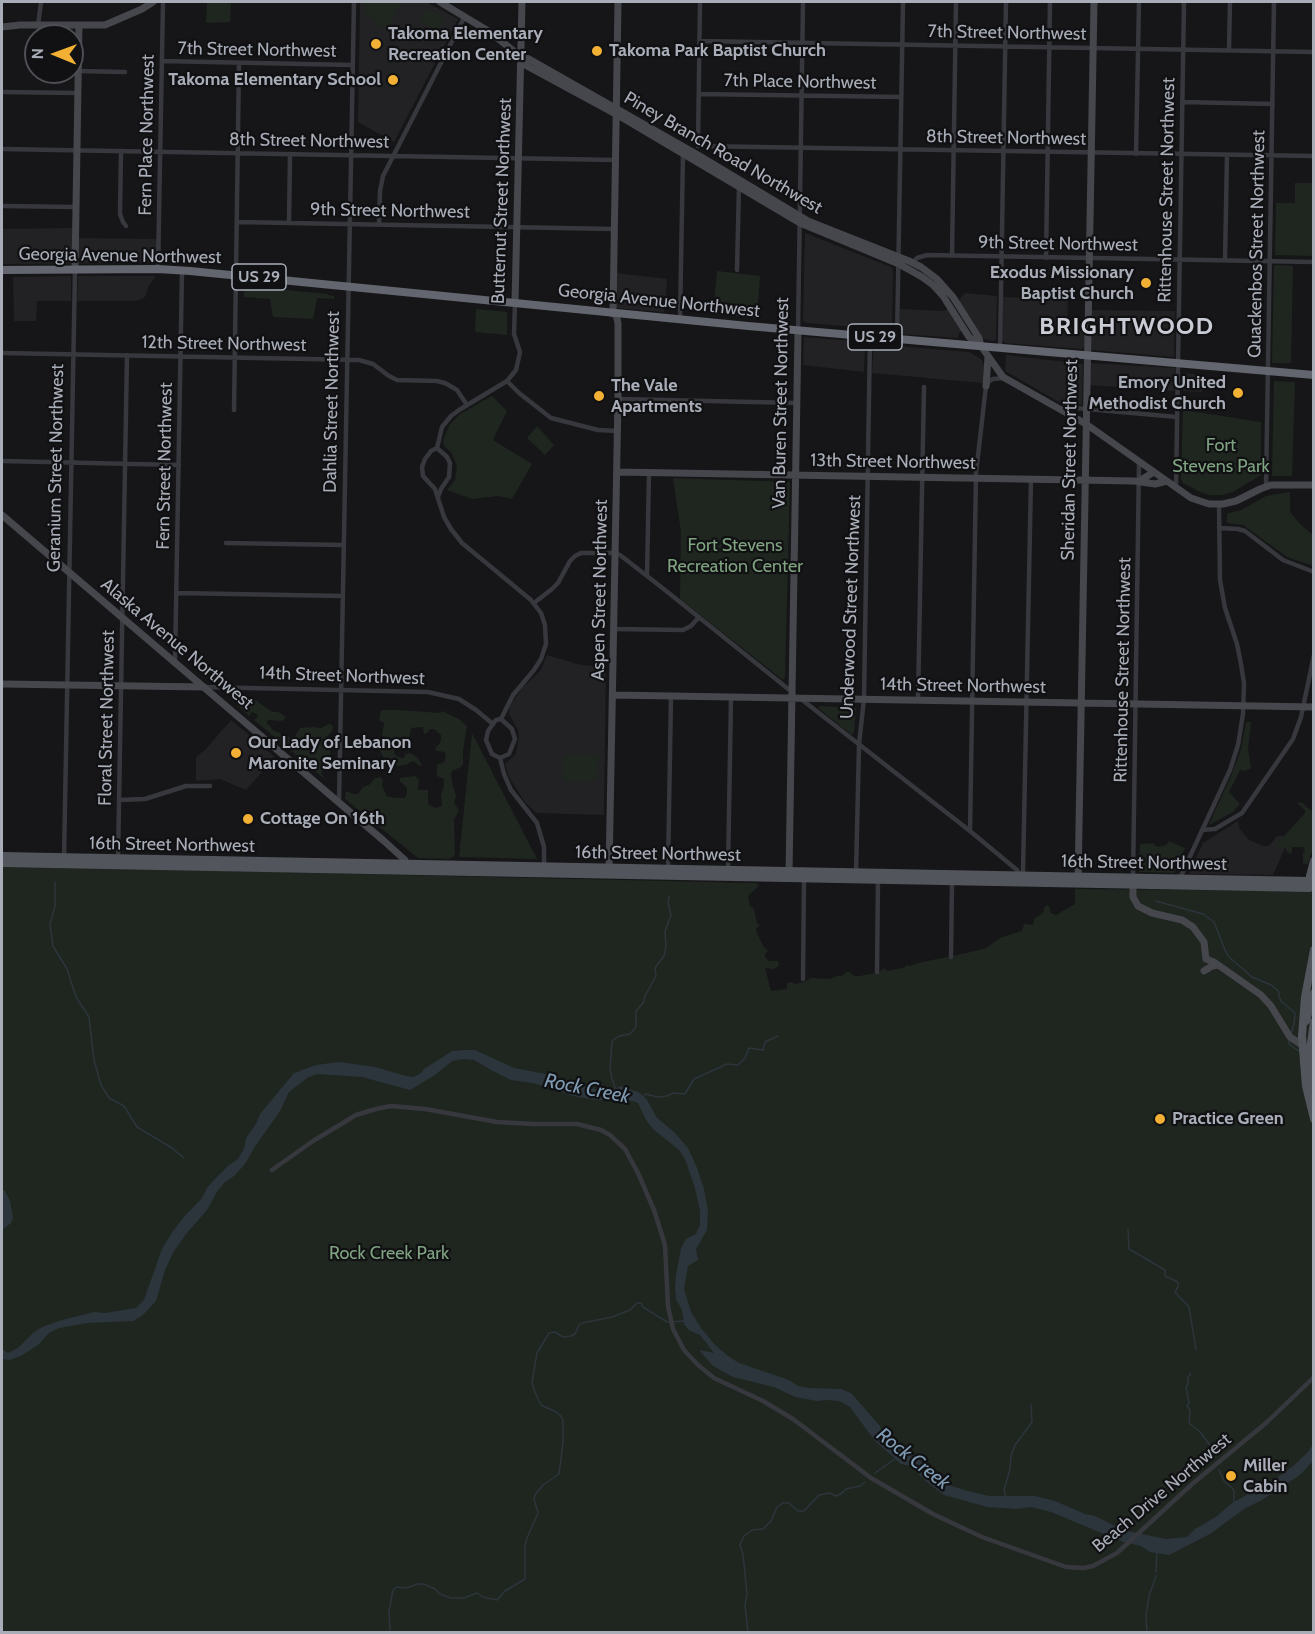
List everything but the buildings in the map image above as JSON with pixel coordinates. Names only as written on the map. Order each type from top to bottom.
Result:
[{"type":"highway","name":"Georgia Avenue Northwest","points":[[2,270],[182,270],[798,331],[1314,375]]},
{"type":"main road","name":"16th Street Northwest","points":[[2,856],[64,861]]},
{"type":"main road","name":"16th Street Northwest","points":[[2,863],[64,861],[544,869],[1180,882],[1309,888],[1314,884]]},
{"type":"main road","points":[[1314,861],[1310,876],[1314,884]]},
{"type":"main road","points":[[1314,950],[1305,997],[1308,1038],[1306,1086],[1314,1119]]},
{"type":"main road","points":[[1308,1038],[1306,1021],[1314,993]]},
{"type":"main road","points":[[1308,1038],[1314,1022]]},
{"type":"main road","points":[[1307,1062],[1314,1089]]},
{"type":"street","points":[[38,24],[41,2]]},
{"type":"street","points":[[84,25],[110,23],[153,2]]},
{"type":"street","name":"Fern Place Northwest","points":[[158,269],[163,2]]},
{"type":"street","name":"Dahlia Street Northwest","points":[[339,803],[354,2]]},
{"type":"street","name":"Piney Branch Road Northwest","points":[[440,2],[490,32],[521,57],[529,59],[800,220],[899,261],[928,280],[950,299]]},
{"type":"street","name":"Butternut Street Northwest","points":[[507,381],[516,370],[519,357],[519,347],[514,334],[522,2]]},
{"type":"street","name":"Aspen Street Northwest","points":[[609,871],[618,399],[618,322],[615,314],[614,229],[618,2]]},
{"type":"street","points":[[699,94],[700,2]]},
{"type":"street","name":"Van Buren Street Northwest","points":[[789,874],[794,696],[795,475],[803,2]]},
{"type":"street","points":[[897,339],[903,2]]},
{"type":"street","points":[[952,256],[956,2]]},
{"type":"street","points":[[1000,348],[1006,2]]},
{"type":"street","points":[[1046,258],[1050,2]]},
{"type":"street","name":"Sheridan Street Northwest","points":[[1078,880],[1094,2]]},
{"type":"street","points":[[1136,154],[1139,2]]},
{"type":"street","name":"Rittenhouse Street Northwest","points":[[1176,488],[1184,2]]},
{"type":"street","points":[[1228,50],[1230,2]]},
{"type":"street","name":"Quackenbos Street Northwest","points":[[1266,486],[1274,2]]},
{"type":"street","points":[[380,225],[382,181],[392,156],[465,16]]},
{"type":"street","points":[[2,27],[24,26]]},
{"type":"street","name":"7th Street Northwest","points":[[700,41],[1314,52]]},
{"type":"street","name":"7th Street Northwest","points":[[162,61],[352,65]]},
{"type":"street","points":[[234,410],[239,63]]},
{"type":"street","points":[[84,71],[125,72]]},
{"type":"street","name":"Geranium Street Northwest","points":[[64,861],[78,84]]},
{"type":"street","points":[[2,92],[78,93]]},
{"type":"street","name":"8th Street Northwest","points":[[699,94],[698,146],[1314,156]]},
{"type":"street","name":"7th Place Northwest","points":[[699,94],[901,97]]},
{"type":"street","points":[[1182,102],[1273,104]]},
{"type":"street","name":"Piney Branch Road Northwest","points":[[617,112],[683,154],[740,183]]},
{"type":"street","name":"8th Street Northwest","points":[[2,149],[615,160]]},
{"type":"street","points":[[121,151],[120,214],[126,226]]},
{"type":"street","points":[[289,223],[290,154]]},
{"type":"street","points":[[680,320],[683,154]]},
{"type":"street","points":[[1225,260],[1227,155]]},
{"type":"street","points":[[737,270],[740,183]]},
{"type":"street","points":[[2,206],[76,207]]},
{"type":"street","name":"9th Street Northwest","points":[[237,222],[614,229]]},
{"type":"street","name":"9th Street Northwest","points":[[913,262],[922,256],[1314,262]]},
{"type":"street","name":"Piney Branch Road Northwest","points":[[899,261],[913,262],[937,279],[1004,378],[1086,424],[1154,472]]},
{"type":"street","name":"Fern Street Northwest","points":[[175,662],[182,270]]},
{"type":"street","name":"Underwood Street Northwest","points":[[856,876],[859,744],[864,699],[870,337]]},
{"type":"street","name":"12th Street Northwest","points":[[2,353],[359,360],[370,362],[394,379],[445,383],[457,390],[467,405]]},
{"type":"street","name":"Floral Street Northwest","points":[[118,862],[127,355]]},
{"type":"street","points":[[970,831],[976,478],[988,357]]},
{"type":"street","points":[[986,386],[990,380],[1004,378]]},
{"type":"street","points":[[437,448],[446,421],[453,414],[507,381],[551,418],[598,430],[617,431]]},
{"type":"street","points":[[918,700],[924,387]]},
{"type":"street","points":[[618,399],[796,403]]},
{"type":"street","points":[[1066,413],[1074,408],[1177,417]]},
{"type":"street","points":[[437,448],[450,463],[449,477],[438,497]]},
{"type":"street","points":[[437,448],[431,451],[425,459],[422,467],[423,476],[433,487],[447,523],[457,539],[534,603],[545,625],[545,649],[536,668],[518,687],[509,700],[501,719],[496,720],[487,735],[487,744],[492,754],[500,759],[510,788],[534,818],[538,827],[544,847],[544,869]]},
{"type":"street","points":[[2,461],[179,465]]},
{"type":"street","name":"Rittenhouse Street Northwest","points":[[1133,881],[1139,462]]},
{"type":"street","name":"13th Street Northwest","points":[[617,472],[1139,481],[1155,484],[1167,481]]},
{"type":"street","points":[[1139,481],[1154,472],[1188,496],[1199,501],[1219,504],[1236,501],[1266,486],[1314,485]]},
{"type":"street","points":[[647,576],[649,473]]},
{"type":"street","points":[[1020,879],[1023,872],[1031,479]]},
{"type":"street","points":[[433,487],[442,487]]},
{"type":"street","points":[[1180,882],[1234,760],[1244,706],[1241,664],[1221,590],[1219,504]]},
{"type":"street","name":"Alaska Avenue Northwest","points":[[2,515],[384,841],[405,860],[407,867]]},
{"type":"street","points":[[1219,528],[1245,531],[1283,560],[1314,572]]},
{"type":"street","points":[[226,543],[344,545]]},
{"type":"street","points":[[534,603],[552,589],[575,556],[581,553],[620,555],[794,696],[970,831],[1015,868],[1020,879]]},
{"type":"street","points":[[177,593],[343,596]]},
{"type":"street","points":[[614,629],[683,630],[691,626],[699,617]]},
{"type":"street","points":[[1202,830],[1215,829],[1243,812],[1293,739],[1303,707],[1314,655]]},
{"type":"street","name":"14th Street Northwest","points":[[2,684],[443,694],[462,701],[493,724]]},
{"type":"street","name":"14th Street Northwest","points":[[613,695],[794,696],[1314,707]]},
{"type":"street","points":[[668,872],[671,696]]},
{"type":"street","points":[[728,873],[731,697]]},
{"type":"street","points":[[500,759],[509,754],[514,739],[512,729],[501,719]]},
{"type":"street","points":[[119,800],[142,800],[186,786],[210,786]]},
{"type":"street","points":[[803,979],[804,875]]},
{"type":"street","points":[[876,972],[878,876]]},
{"type":"street","points":[[951,957],[952,878]]},
{"type":"street","points":[[1133,881],[1133,897],[1138,906],[1190,925],[1202,939],[1206,948],[1206,959],[1219,965],[1261,994],[1273,1009],[1286,1033],[1314,1053]]},
{"type":"street","points":[[1204,971],[1219,965]]},
{"type":"street","name":"Beach Drive Northwest","points":[[272,1170],[338,1125],[366,1112],[391,1106],[425,1109],[497,1122],[569,1123],[595,1128],[609,1135],[625,1149],[654,1210],[665,1245],[670,1316],[687,1354],[718,1380],[780,1411],[871,1478],[933,1515],[982,1537],[1066,1567],[1093,1566],[1121,1549],[1191,1485],[1266,1423],[1314,1377]]},
{"type":"shaded area","name":"Takoma Elementary School","points":[[360,2],[426,2],[458,19],[394,142],[358,122]]},
{"type":"shaded area","points":[[72,228],[79,238],[161,239],[161,263],[2,264],[2,229]]},
{"type":"shaded area","points":[[805,233],[891,267],[893,270],[892,330],[803,321]]},
{"type":"shaded area","points":[[616,273],[667,279],[664,312],[615,308]]},
{"type":"shaded area","points":[[71,276],[71,301],[37,301],[36,321],[14,321],[13,277]]},
{"type":"shaded area","points":[[78,276],[156,276],[144,298],[136,301],[77,301]]},
{"type":"shaded area","points":[[965,293],[997,296],[996,340],[983,339],[958,301]]},
{"type":"shaded area","points":[[1003,297],[1068,299],[1067,328],[1085,329],[1084,347],[1082,349],[1005,343],[1002,340]]},
{"type":"shaded area","points":[[900,309],[943,311],[948,309],[962,331],[958,338],[900,334]]},
{"type":"shaded area","points":[[1091,310],[1175,311],[1174,357],[1091,350]]},
{"type":"shaded area","points":[[804,337],[865,342],[864,372],[803,365]]},
{"type":"shaded area","points":[[874,344],[969,352],[981,359],[984,365],[983,383],[872,373]]},
{"type":"shaded area","points":[[1006,355],[1083,364],[1082,405],[1059,402],[1005,371]]},
{"type":"shaded area","points":[[1091,363],[1175,368],[1174,391],[1089,385]]},
{"type":"shaded area","points":[[1183,373],[1203,375],[1202,392],[1183,391]]},
{"type":"shaded area","points":[[547,655],[581,665],[606,667],[604,815],[536,813],[524,801],[509,777],[505,764],[516,754],[519,737],[518,730],[509,714],[510,706],[522,688],[540,671]]},
{"type":"shaded area","name":"Our Lady of Lebanon Maronite Seminary","points":[[231,720],[275,757],[246,790],[220,779],[196,781],[196,757]]},
{"type":"shaded area","points":[[1238,821],[1239,828],[1249,840],[1263,846],[1269,846],[1277,836],[1284,836],[1285,848],[1273,875],[1190,874],[1203,843]]},
{"type":"green space","points":[[207,2],[231,2],[230,22],[206,23]]},
{"type":"green space","points":[[364,2],[401,2],[387,29],[372,20],[366,12]]},
{"type":"green space","points":[[427,8],[445,18],[438,31],[420,22]]},
{"type":"green space","points":[[1295,183],[1313,183],[1313,256],[1275,255],[1276,203],[1295,203]]},
{"type":"green space","points":[[1274,266],[1293,266],[1291,363],[1272,363]]},
{"type":"green space","points":[[717,271],[760,276],[757,319],[713,314]]},
{"type":"green space","points":[[244,286],[328,294],[334,296],[334,299],[317,298],[313,319],[273,317],[270,299],[244,297]]},
{"type":"green space","points":[[476,309],[507,312],[507,335],[475,332]]},
{"type":"green space","points":[[1274,381],[1295,382],[1292,476],[1272,476]]},
{"type":"green space","points":[[492,396],[507,411],[493,440],[532,464],[512,499],[498,496],[472,499],[447,490],[455,480],[457,466],[451,452],[444,446],[443,440],[450,424],[460,414]]},
{"type":"green space","name":"Fort Stevens Park","points":[[1183,410],[1261,422],[1261,475],[1233,492],[1222,495],[1209,495],[1183,483],[1181,479]]},
{"type":"green space","points":[[537,426],[554,445],[545,455],[527,438]]},
{"type":"green space","name":"Fort Stevens Recreation Center","points":[[673,478],[790,482],[785,677],[783,680],[680,599],[681,532]]},
{"type":"green space","points":[[1290,492],[1290,512],[1313,535],[1313,566],[1287,557],[1243,525],[1227,523],[1229,513],[1241,510],[1266,496]]},
{"type":"green space","points":[[240,698],[253,698],[272,712],[285,716],[285,719],[281,721],[266,722],[273,730],[291,738],[300,728],[321,728],[332,725],[332,731],[325,739],[330,748],[332,762],[326,767],[327,770],[321,773],[326,780],[254,720],[258,717],[257,714],[252,712],[249,716],[237,705]]},
{"type":"green space","points":[[820,706],[856,708],[852,735],[818,708]]},
{"type":"green space","points":[[381,710],[440,713],[442,711],[459,719],[467,726],[463,764],[451,774],[456,795],[454,803],[459,810],[454,820],[455,854],[453,857],[448,859],[418,858],[345,799],[346,791],[358,794],[375,778],[381,777],[387,796],[404,798],[407,788],[400,778],[415,776],[419,779],[418,790],[428,790],[428,804],[435,808],[442,806],[441,795],[444,779],[437,776],[437,765],[444,762],[446,757],[445,752],[435,749],[441,741],[441,735],[434,729],[424,734],[423,727],[411,728],[409,740],[406,743],[404,740],[396,743],[394,754],[404,758],[405,754],[411,753],[422,765],[413,761],[397,766],[390,759],[385,759],[379,750],[379,741],[385,737],[382,736],[384,723],[379,720]]},
{"type":"green space","points":[[1246,722],[1251,722],[1248,749],[1251,768],[1245,771],[1240,770],[1229,792],[1240,804],[1233,812],[1209,824],[1241,749]]},
{"type":"green space","points":[[472,733],[537,859],[459,857]]},
{"type":"green space","points":[[563,754],[599,755],[598,781],[570,781],[569,783],[562,780]]},
{"type":"green space","points":[[1301,802],[1313,812],[1313,847],[1308,865],[1303,863],[1305,852],[1303,847],[1292,847],[1290,854],[1285,847],[1274,847],[1305,813],[1305,810],[1298,804]]},
{"type":"green space","points":[[1169,841],[1185,848],[1174,873],[1139,872],[1140,844],[1153,843],[1157,847],[1166,845]]},
{"type":"green space","name":"Rock Creek Park","points":[[2,866],[755,883],[758,887],[748,896],[750,906],[754,909],[757,923],[760,926],[756,928],[757,933],[768,951],[765,957],[769,961],[779,963],[778,967],[773,969],[765,968],[771,991],[787,989],[787,983],[795,984],[811,978],[829,979],[842,976],[846,972],[860,976],[879,972],[884,968],[887,971],[903,968],[907,965],[986,948],[1000,938],[1022,931],[1024,924],[1033,925],[1034,919],[1043,913],[1047,905],[1051,913],[1056,915],[1075,904],[1075,889],[1313,891],[1313,1632],[2,1632]]},
{"type":"water","name":"Rock Creek","points":[[475,1050],[514,1068],[546,1074],[570,1083],[600,1090],[611,1090],[621,1086],[640,1093],[647,1100],[657,1118],[688,1148],[704,1189],[708,1210],[707,1230],[696,1249],[698,1260],[688,1266],[684,1289],[691,1312],[701,1328],[715,1345],[739,1363],[789,1380],[798,1386],[841,1389],[851,1393],[880,1426],[883,1436],[888,1435],[897,1447],[913,1453],[938,1479],[948,1485],[989,1496],[1035,1496],[1095,1516],[1123,1530],[1166,1539],[1187,1537],[1232,1503],[1292,1467],[1313,1444],[1313,1461],[1300,1475],[1244,1509],[1210,1534],[1169,1555],[1150,1552],[1141,1546],[1123,1542],[1051,1512],[1031,1507],[1016,1509],[987,1507],[944,1495],[910,1466],[901,1464],[875,1441],[850,1407],[839,1401],[817,1401],[795,1397],[774,1387],[733,1377],[713,1366],[699,1350],[714,1353],[700,1335],[689,1330],[684,1324],[675,1288],[681,1248],[686,1239],[696,1234],[700,1225],[700,1211],[695,1188],[685,1159],[679,1150],[653,1129],[638,1103],[574,1096],[533,1083],[511,1080],[474,1060],[464,1059],[452,1061],[435,1075],[410,1090],[362,1077],[317,1074],[307,1078],[289,1092],[280,1111],[245,1164],[218,1190],[207,1210],[174,1251],[165,1270],[156,1301],[142,1316],[133,1321],[88,1323],[59,1328],[49,1333],[39,1344],[21,1356],[10,1360],[2,1359],[2,1349],[8,1353],[18,1348],[42,1327],[94,1312],[105,1313],[136,1308],[144,1300],[162,1249],[173,1231],[202,1198],[214,1180],[238,1159],[244,1149],[246,1138],[260,1114],[294,1073],[316,1065],[339,1062],[375,1067],[413,1077],[452,1051]]},
{"type":"water","points":[[2,1189],[10,1201],[13,1218],[11,1223],[2,1230]]},
{"type":"waterway","points":[[55,882],[55,906],[50,924],[53,946],[67,969],[76,997],[89,1017],[94,1060],[101,1085],[109,1098],[124,1106],[137,1127],[184,1158]]},
{"type":"waterway","points":[[616,1090],[610,1068],[612,1041],[619,1036],[630,1034],[636,1027],[636,1011],[643,1003],[656,976],[655,968],[664,956],[665,931],[671,915],[669,896]]},
{"type":"waterway","points":[[1156,901],[1203,914],[1214,922],[1229,957],[1252,977],[1276,989],[1282,1002],[1295,1013],[1291,1034]]},
{"type":"waterway","points":[[643,1097],[646,1094],[657,1097],[673,1093],[685,1094],[694,1079],[727,1064],[738,1065],[745,1058],[749,1048],[763,1050],[765,1042],[778,1036]]},
{"type":"waterway","points":[[1289,1039],[1289,1044],[1300,1052]]},
{"type":"waterway","points":[[1128,1229],[1129,1249],[1165,1270],[1165,1276],[1178,1282],[1175,1292],[1189,1307],[1196,1349]]},
{"type":"waterway","points":[[390,1632],[389,1611],[393,1590],[397,1587],[406,1588],[424,1584],[451,1598],[464,1598],[477,1593],[497,1600],[505,1591],[525,1579],[525,1546],[538,1513],[535,1495],[543,1485],[559,1474],[563,1443],[563,1420],[556,1412],[541,1405],[532,1382],[537,1353],[549,1333],[555,1332],[563,1337],[571,1336],[582,1323],[612,1317],[630,1310],[637,1303],[641,1303],[643,1307],[667,1322],[686,1321]]},
{"type":"waterway","points":[[1190,1373],[1186,1387],[1189,1403],[1187,1406],[1190,1410],[1189,1423],[1200,1432],[1213,1449],[1212,1458]]},
{"type":"waterway","points":[[1006,1498],[1004,1490],[1011,1456],[1015,1445],[1032,1422],[1031,1405]]},
{"type":"waterway","points":[[875,1473],[896,1458]]},
{"type":"waterway","points":[[1219,1470],[1224,1481],[1234,1490],[1234,1502]]},
{"type":"waterway","points":[[748,1632],[745,1605],[747,1594],[740,1545],[744,1536],[752,1530],[763,1529],[771,1521],[777,1507],[783,1503],[789,1503],[798,1511],[804,1511],[819,1495],[830,1493],[836,1496],[846,1489],[860,1486],[865,1482]]},
{"type":"waterway","points":[[1156,1572],[1157,1552]]},
{"type":"waterway","points":[[1147,1632],[1146,1616],[1149,1596],[1156,1576]]},
{"type":"place","name":"Takoma Elementary Recreation Center","points":[[376,44]]},
{"type":"place","name":"Takoma Park Baptist Church","points":[[597,51]]},
{"type":"place","name":"Takoma Elementary School","points":[[393,80]]},
{"type":"place","name":"Exodus Missionary Baptist Church","points":[[1146,283]]},
{"type":"place","name":"Emory United Methodist Church","points":[[1238,393]]},
{"type":"place","name":"The Vale Apartments","points":[[599,396]]},
{"type":"place","name":"Our Lady of Lebanon Maronite Seminary","points":[[236,753]]},
{"type":"place","name":"Cottage On 16th","points":[[248,819]]},
{"type":"place","name":"Practice Green","points":[[1160,1119]]},
{"type":"place","name":"Miller Cabin","points":[[1231,1476]]},
{"type":"district","name":"BRIGHTWOOD","points":[[1127,327]]}]
